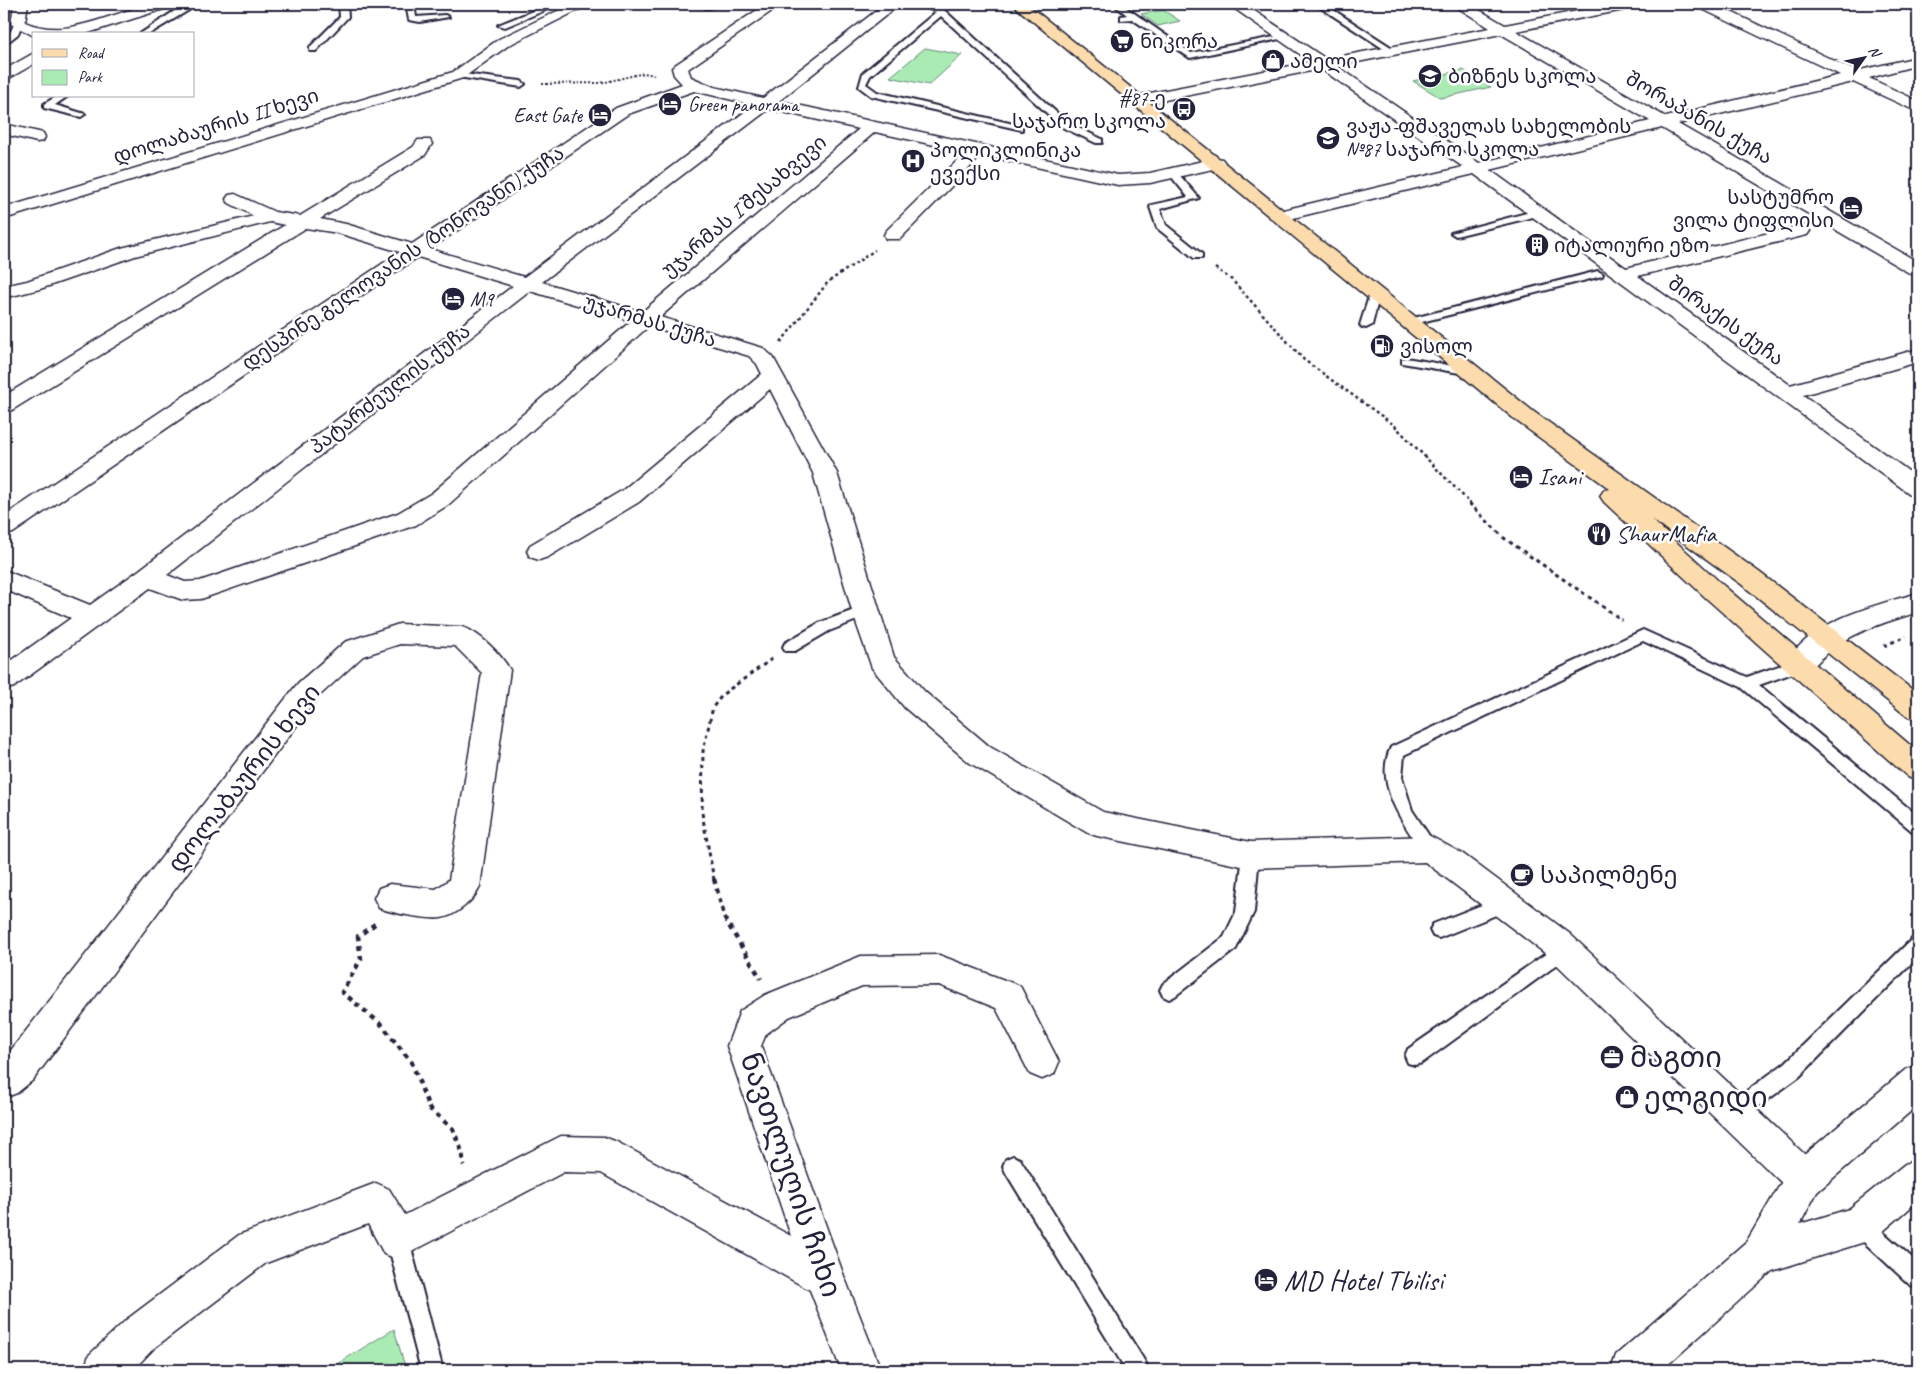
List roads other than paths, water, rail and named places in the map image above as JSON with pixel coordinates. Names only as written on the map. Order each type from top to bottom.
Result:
[{"type":"main road","points":[[1019,4],[1140,100],[1526,417],[1715,592],[1918,769]]},
{"type":"main road","points":[[1526,417],[1750,578],[1918,709]]},
{"type":"street","points":[[21,4],[18,24],[36,32],[79,32],[165,4]]},
{"type":"street","name":"დოლაბაურის II ხევი","points":[[4,214],[450,77],[504,42],[582,4]]},
{"type":"street","points":[[775,4],[680,68],[680,75],[690,83],[767,103],[1118,180],[1150,178],[1216,163]]},
{"type":"street","name":"პატარძეულის ქუჩა","points":[[4,680],[146,577],[527,284],[767,103],[893,4]]},
{"type":"street","name":"შირაქის ქუჩა","points":[[1235,4],[1476,168],[1918,489]]},
{"type":"street","name":"შორაპანის ქუჩა","points":[[1459,4],[1918,270]]},
{"type":"street","points":[[1140,100],[1634,4]]},
{"type":"street","points":[[1703,4],[1918,107]]},
{"type":"street","points":[[4,76],[32,60]]},
{"type":"street","points":[[1281,216],[1918,61]]},
{"type":"street","name":"დესპინე გელოვანის (ბონოვანი) ქუჩა","points":[[4,527],[622,111],[690,83]]},
{"type":"street","name":"უჯარმას I შესახვევი","points":[[146,577],[183,591],[201,590],[407,519],[440,499],[645,319],[872,126]]},
{"type":"street","points":[[4,129],[37,136]]},
{"type":"street","points":[[4,406],[419,151],[424,144]]},
{"type":"street","points":[[893,235],[979,149]]},
{"type":"street","name":"უჯარმას ქუჩა","points":[[235,198],[270,217],[306,221],[340,228],[756,352],[770,368]]},
{"type":"street","points":[[4,292],[33,286],[128,252],[270,217]]},
{"type":"street","points":[[1624,274],[1801,231]]},
{"type":"street","points":[[1787,393],[1918,355]]},
{"type":"street","points":[[538,551],[631,496],[770,368],[825,473],[865,611],[882,662],[914,700],[980,755],[1097,823],[1251,855],[1430,849],[1452,862],[1563,950],[1804,1179]]},
{"type":"street","points":[[4,579],[91,616]]},
{"type":"street","points":[[1799,665],[1810,650],[1827,637],[1853,625],[1918,602]]},
{"type":"street","name":"დოლაბაურის ხევი","points":[[4,1082],[21,1068],[308,690],[354,650],[363,646],[399,634],[462,637],[496,670],[464,888],[441,904],[390,898]]},
{"type":"street","name":"ნავთლუღის ჩიხი","points":[[861,1370],[824,1276],[744,1046],[752,1023],[777,1006],[861,971],[939,970],[1008,997],[1042,1062]]},
{"type":"street","points":[[1631,1370],[1761,1255],[1804,1179],[1918,1082]]},
{"type":"street","points":[[104,1370],[140,1334],[253,1249],[376,1202],[398,1240],[468,1201],[561,1154],[604,1155],[653,1180],[824,1276]]},
{"type":"street","points":[[1761,1255],[1860,1226],[1918,1177]]},
{"type":"lane","points":[[130,4],[141,13]]},
{"type":"lane","points":[[146,32],[186,8],[188,4]]},
{"type":"lane","points":[[313,49],[344,17],[343,4]]},
{"type":"lane","points":[[410,4],[412,18],[420,20],[445,17]]},
{"type":"lane","points":[[502,25],[556,4]]},
{"type":"lane","points":[[708,6],[727,4]]},
{"type":"lane","points":[[922,4],[931,6],[941,12],[1066,125],[1099,141]]},
{"type":"lane","points":[[1117,4],[1190,56],[1285,37]]},
{"type":"lane","points":[[1319,4],[1393,51]]},
{"type":"lane","points":[[941,12],[866,76],[862,85],[874,94],[1019,128]]},
{"type":"lane","points":[[1124,18],[1134,16]]},
{"type":"lane","points":[[4,43],[15,32],[18,24]]},
{"type":"lane","points":[[450,77],[521,84]]},
{"type":"lane","points":[[61,98],[47,106],[81,114]]},
{"type":"lane","points":[[1173,173],[1194,198],[1155,207],[1161,226],[1198,256]]},
{"type":"lane","points":[[1456,233],[1538,213]]},
{"type":"lane","points":[[1410,322],[1598,274]]},
{"type":"lane","points":[[1366,325],[1375,293]]},
{"type":"lane","points":[[1406,361],[1471,372]]},
{"type":"lane","points":[[790,646],[824,627],[865,611]]},
{"type":"lane","points":[[1430,849],[1405,813],[1394,777],[1397,751],[1643,635],[1746,683],[1918,826]]},
{"type":"lane","points":[[1746,683],[1799,665]]},
{"type":"lane","points":[[1169,990],[1230,943],[1245,912],[1251,855]]},
{"type":"lane","points":[[1439,930],[1505,904]]},
{"type":"lane","points":[[1734,1112],[1792,1070],[1918,945]]},
{"type":"lane","points":[[1415,1056],[1563,950]]},
{"type":"lane","points":[[1013,1166],[1139,1370]]},
{"type":"lane","points":[[1860,1226],[1918,1277]]},
{"type":"lane","points":[[398,1240],[432,1370]]},
{"type":"place","name":"ნიკორა","points":[[1122,41]]},
{"type":"place","name":"ამელი","points":[[1273,61]]},
{"type":"place","name":"ბიზნეს სკოლა","points":[[1430,76]]},
{"type":"place","name":"Green panorama","points":[[670,104]]},
{"type":"place","name":"#87-ე საჯარო სკოლა","points":[[1184,109]]},
{"type":"place","name":"East Gate","points":[[600,115]]},
{"type":"place","name":"ვაჟა-ფშაველას სახელობის №87 საჯარო სკოლა","points":[[1328,138]]},
{"type":"place","name":"პოლიკლინიკა ევექსი","points":[[913,161]]},
{"type":"place","name":"სასტუმრო ვილა ტიფლისი","points":[[1851,208]]},
{"type":"place","name":"იტალიური ეზო","points":[[1537,245]]},
{"type":"place","name":"M9","points":[[453,299]]},
{"type":"place","name":"ვისოლ","points":[[1382,346]]},
{"type":"place","name":"Isani","points":[[1521,477]]},
{"type":"place","name":"ShaurMafia","points":[[1599,534]]},
{"type":"place","name":"საპილმენე","points":[[1522,875]]},
{"type":"place","name":"მაგთი","points":[[1612,1057]]},
{"type":"place","name":"ელგიდი","points":[[1627,1097]]},
{"type":"place","name":"MD Hotel Tbilisi","points":[[1266,1280]]}]
